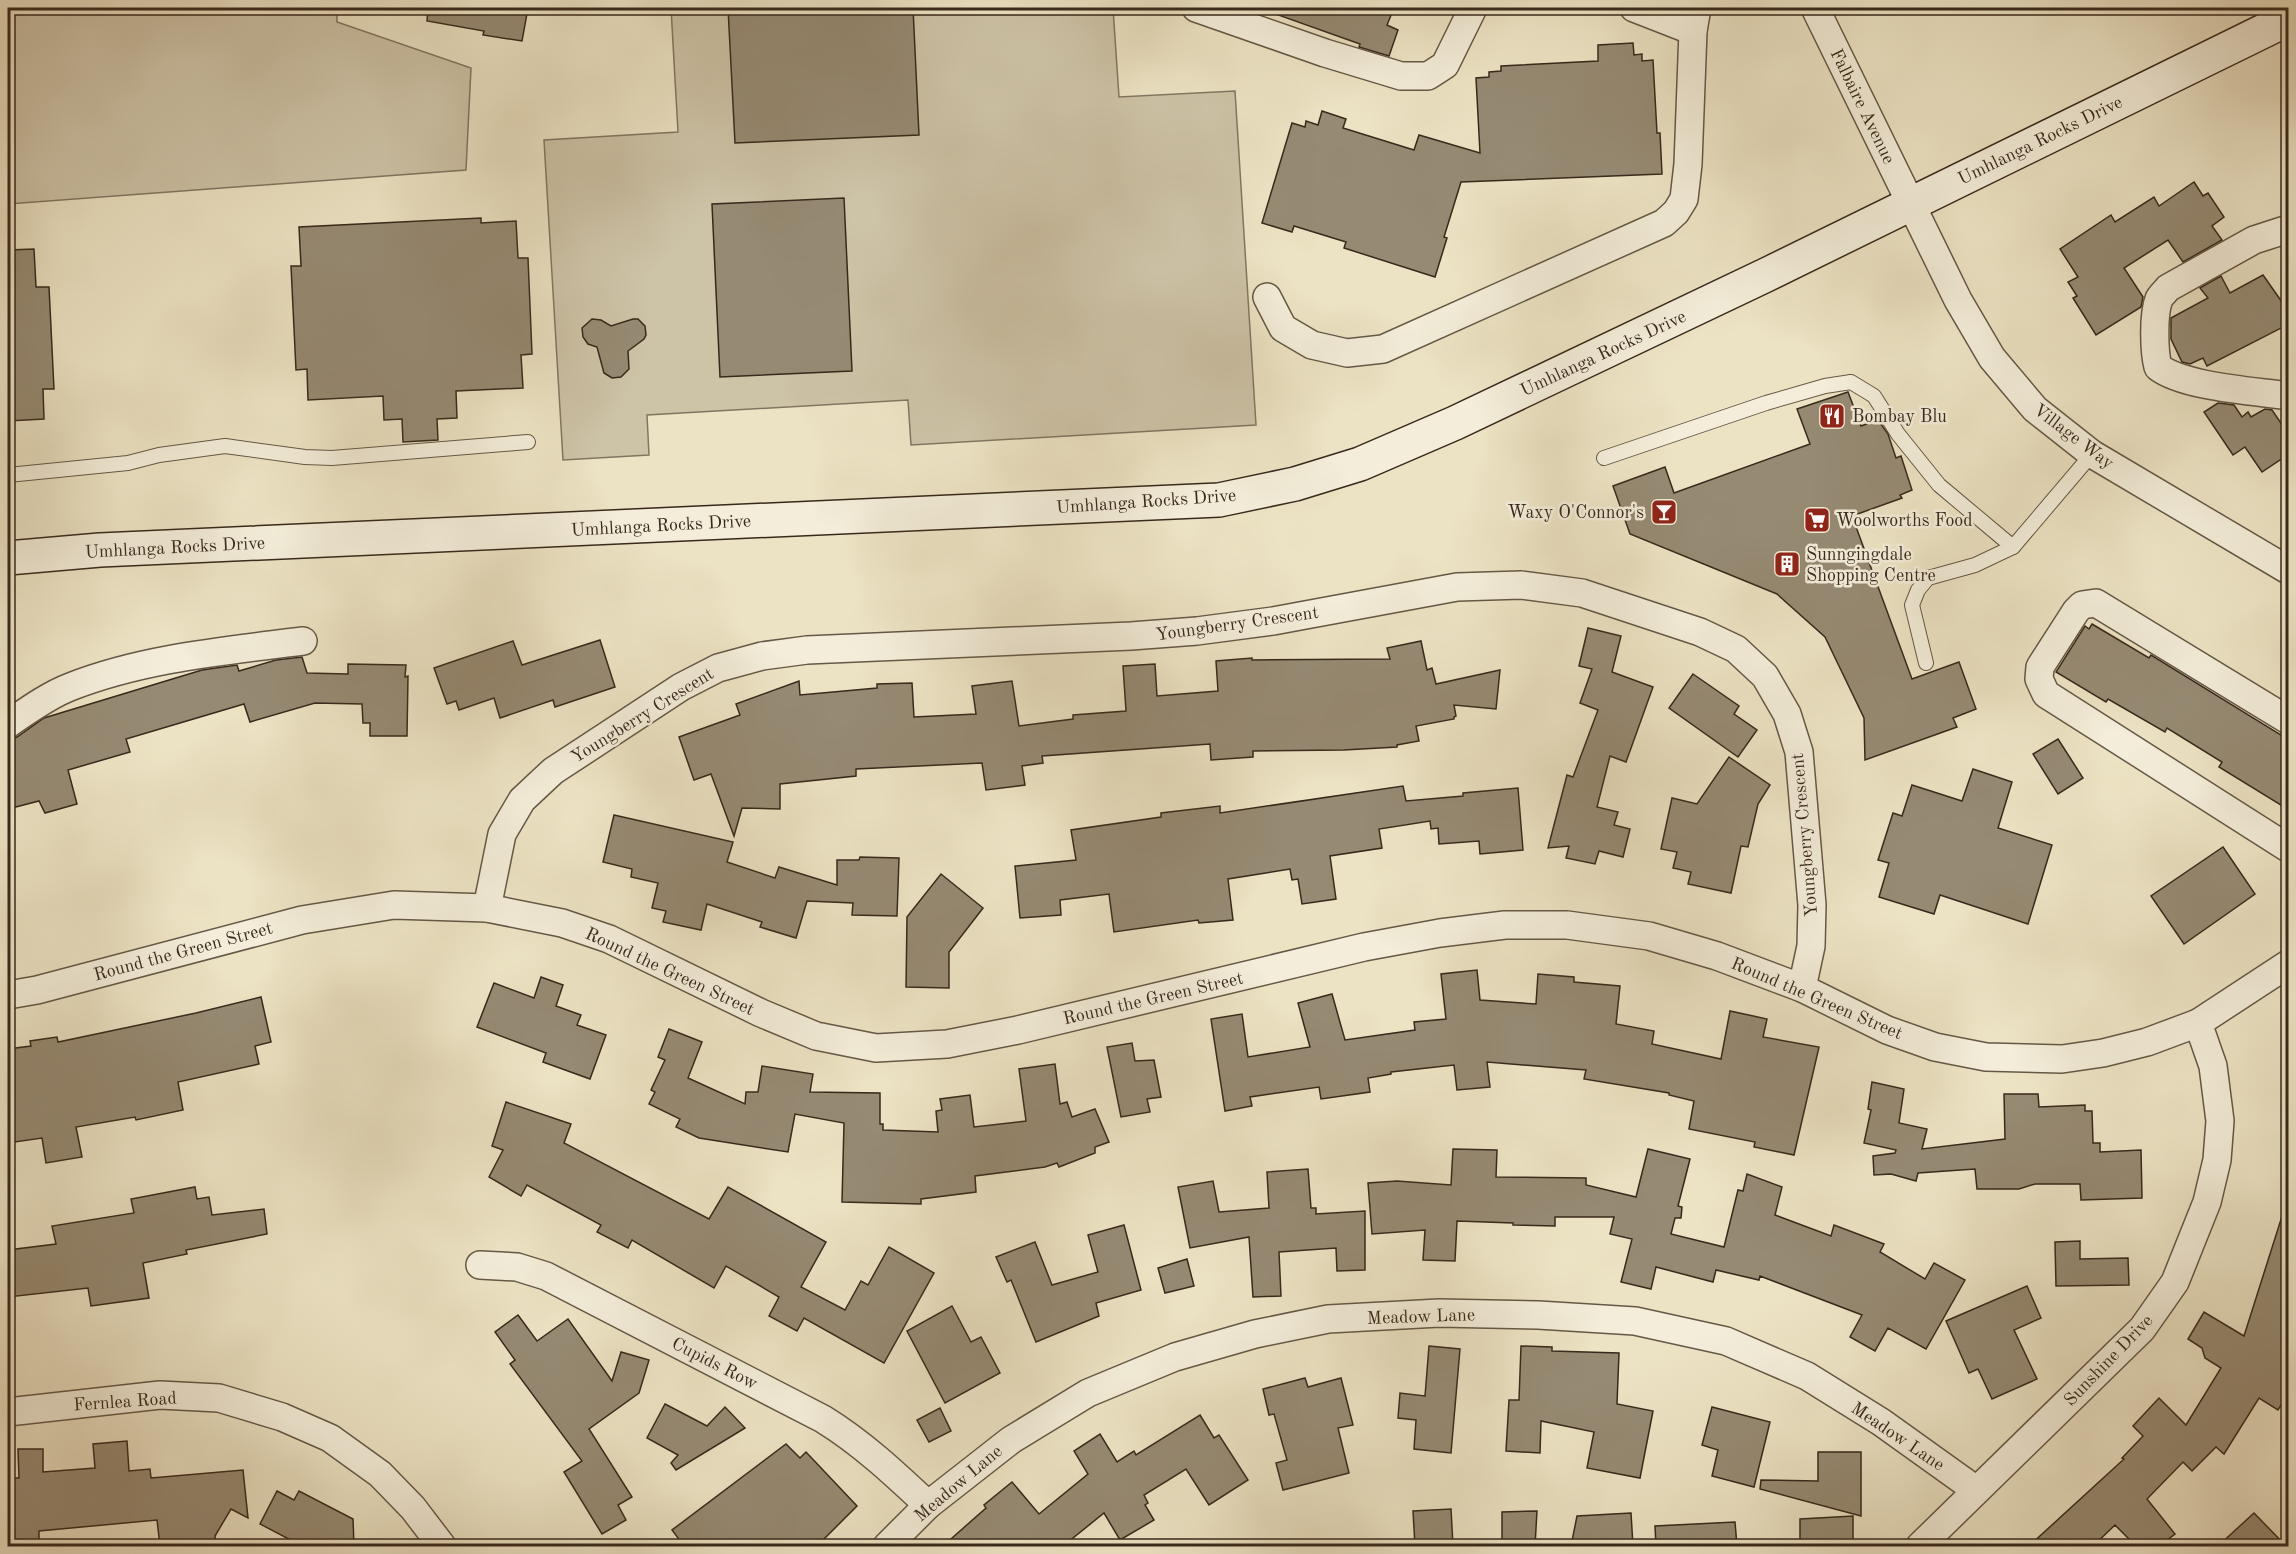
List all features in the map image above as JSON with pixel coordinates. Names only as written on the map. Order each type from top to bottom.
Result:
[{"type":"main road","name":"Umhlanga Rocks Drive","points":[[8,558],[100,550],[1220,500],[1294,484],[1360,464],[1455,423],[1767,276],[2289,19]]},
{"type":"street","points":[[1196,8],[1336,57],[1401,76],[1428,76],[1445,65],[1473,8]]},
{"type":"street","points":[[1267,297],[1283,328],[1312,345],[1347,353],[1383,349],[1664,222],[1676,212],[1684,199],[1688,164],[1695,19],[1634,8]]},
{"type":"street","name":"Falbaire Avenue","points":[[1815,8],[1911,204]]},
{"type":"street","name":"Village Way","points":[[1911,204],[1958,300],[1992,358],[2035,409],[2092,454],[2289,570]]},
{"type":"street","points":[[2289,229],[2254,240],[2169,288],[2160,297],[2156,307],[2155,351],[2158,367],[2166,373],[2194,381],[2289,396]]},
{"type":"street","name":"Youngberry Crescent","points":[[487,908],[502,834],[522,800],[553,771],[681,687],[718,668],[762,656],[807,650],[1197,632],[1273,621],[1457,588],[1521,585],[1582,593],[1700,632],[1736,649],[1765,676],[1787,714],[1799,752],[1812,905],[1811,946],[1802,988]]},
{"type":"street","points":[[2289,720],[2096,603],[2082,605],[2076,611],[2040,667],[2039,679],[2046,694],[2289,848]]},
{"type":"street","points":[[8,724],[69,687],[126,670],[197,655],[303,641]]},
{"type":"street","name":"Round the Green Street","points":[[8,995],[37,990],[302,920],[394,904],[487,908],[562,923],[609,939],[816,1036],[876,1048],[957,1042],[1029,1028],[1364,947],[1440,933],[1505,925],[1567,925],[1649,936],[1717,956],[1802,988],[1887,1030],[1935,1047],[1986,1058],[2062,1059],[2103,1053],[2147,1042],[2198,1023],[2289,964]]},
{"type":"street","name":"Sunshine Drive","points":[[1920,1546],[2142,1329],[2175,1282],[2207,1202],[2217,1160],[2220,1121],[2213,1066],[2198,1023]]},
{"type":"street","name":"Cupids Row","points":[[480,1265],[517,1267],[546,1276],[823,1419],[879,1459],[928,1505]]},
{"type":"street","name":"Meadow Lane","points":[[887,1546],[928,1505],[1011,1440],[1088,1393],[1175,1357],[1255,1334],[1328,1319],[1439,1313],[1538,1315],[1635,1322],[1726,1341],[1807,1376],[1881,1422],[1976,1490]]},
{"type":"street","name":"Fernlea Road","points":[[8,1412],[160,1395],[219,1398],[282,1417],[330,1438],[380,1474],[413,1508],[442,1546]]},
{"type":"lane","points":[[1604,458],[1766,403],[1825,386],[1851,382],[1874,396],[1898,434],[1939,485],[2013,547]]},
{"type":"lane","points":[[8,475],[128,463],[167,453],[225,446],[305,457],[332,458],[528,442]]},
{"type":"lane","points":[[1926,663],[1912,605],[1918,590],[1928,578],[1975,565],[2013,547],[2092,454]]},
{"type":"shaded area","points":[[8,8],[29,14],[55,8],[337,8],[337,22],[471,68],[466,170],[8,204]]},
{"type":"shaded area","points":[[671,8],[1113,8],[1119,97],[1235,91],[1256,425],[911,445],[908,400],[647,415],[649,455],[563,460],[544,140],[678,132]]},
{"type":"building","points":[[428,8],[528,8],[522,41],[483,35],[484,31],[427,21]]},
{"type":"building","points":[[728,8],[913,8],[919,135],[735,143]]},
{"type":"building","points":[[1268,8],[1394,8],[1387,25],[1398,30],[1389,56],[1359,47],[1360,44],[1267,11]]},
{"type":"building","points":[[1633,43],[1634,55],[1642,54],[1642,61],[1653,60],[1662,174],[1461,182],[1444,237],[1447,238],[1435,277],[1344,248],[1346,242],[1294,226],[1292,232],[1262,223],[1292,123],[1305,127],[1306,121],[1318,125],[1322,111],[1346,119],[1343,128],[1414,150],[1419,135],[1480,153],[1476,78],[1489,77],[1489,72],[1501,71],[1501,66],[1598,61],[1598,45]]},
{"type":"building","points":[[2194,182],[2203,196],[2208,193],[2224,217],[2212,226],[2222,240],[2183,262],[2168,240],[2124,268],[2143,297],[2141,307],[2096,335],[2073,298],[2077,296],[2068,282],[2078,277],[2060,249],[2111,215],[2115,222],[2154,197],[2159,206]]},
{"type":"building","points":[[844,198],[852,371],[720,377],[712,204]]},
{"type":"building","points":[[481,218],[481,223],[516,221],[518,258],[528,258],[532,354],[521,355],[523,388],[456,391],[457,418],[437,419],[438,440],[403,442],[402,419],[384,420],[383,396],[308,400],[307,369],[296,370],[291,266],[301,266],[299,227]]},
{"type":"building","points":[[34,249],[36,287],[49,287],[54,389],[43,389],[44,419],[8,421],[8,250]]},
{"type":"building","points":[[2263,275],[2289,312],[2289,324],[2207,366],[2203,358],[2190,364],[2182,362],[2171,339],[2171,318],[2208,298],[2200,288],[2221,276],[2230,293]]},
{"type":"building","points":[[592,319],[601,320],[611,326],[638,319],[645,326],[644,339],[628,351],[629,369],[621,377],[612,378],[604,373],[597,347],[588,344],[583,337],[582,328]]},
{"type":"building","name":"Sunngingdale Shopping Centre","points":[[1848,392],[1861,426],[1878,420],[1888,434],[1896,458],[1901,456],[1912,490],[1900,495],[1902,498],[1852,516],[1912,679],[1959,662],[1976,709],[1953,718],[1957,727],[1865,760],[1864,718],[1825,637],[1777,594],[1630,534],[1613,486],[1665,467],[1674,493],[1810,444],[1797,409]]},
{"type":"building","points":[[2218,403],[2234,405],[2242,417],[2248,412],[2251,417],[2265,409],[2272,410],[2289,435],[2289,454],[2262,472],[2245,447],[2233,455],[2204,412]]},
{"type":"building","points":[[2092,624],[2149,658],[2151,655],[2289,740],[2289,810],[2219,767],[2222,762],[2167,728],[2165,732],[2108,699],[2106,702],[2056,672],[2085,626],[2089,629]]},
{"type":"building","points":[[1588,628],[1621,636],[1612,672],[1653,687],[1626,762],[1610,756],[1597,807],[1618,812],[1614,825],[1630,829],[1623,857],[1599,851],[1595,864],[1566,858],[1569,846],[1548,848],[1567,775],[1573,777],[1598,710],[1580,703],[1592,669],[1579,666]]},
{"type":"building","points":[[600,640],[615,687],[555,707],[553,700],[500,718],[494,698],[459,710],[456,701],[447,704],[434,668],[513,641],[522,665]]},
{"type":"building","points":[[1421,641],[1427,670],[1432,668],[1436,684],[1500,670],[1496,709],[1454,705],[1456,716],[1454,719],[1416,726],[1419,741],[1397,745],[1397,747],[1253,751],[1253,757],[1211,760],[1210,744],[1042,756],[1043,763],[1022,766],[1025,785],[986,790],[982,763],[856,769],[856,776],[780,784],[780,809],[742,808],[734,836],[711,774],[694,780],[679,737],[740,715],[736,704],[799,681],[800,695],[877,688],[877,684],[912,683],[914,717],[976,714],[972,686],[1012,681],[1019,726],[1073,719],[1073,715],[1126,711],[1123,666],[1155,664],[1157,696],[1218,691],[1216,661],[1252,658],[1252,660],[1390,659],[1387,648]]},
{"type":"building","points":[[302,657],[307,673],[348,674],[348,664],[406,665],[405,677],[408,676],[407,736],[370,736],[370,723],[363,723],[362,704],[315,703],[250,722],[244,704],[126,739],[130,752],[68,770],[77,804],[45,813],[39,801],[8,809],[8,739],[17,737],[44,718],[202,670],[237,665],[239,671],[276,660]]},
{"type":"building","points":[[1693,674],[1739,706],[1734,714],[1757,730],[1738,757],[1669,708]]},
{"type":"building","points":[[2058,739],[2083,778],[2058,794],[2033,754]]},
{"type":"building","points":[[1729,757],[1770,785],[1758,804],[1748,847],[1741,846],[1731,893],[1688,884],[1691,872],[1673,868],[1677,852],[1661,849],[1672,798],[1697,804]]},
{"type":"building","points":[[1973,769],[2012,782],[1998,828],[2052,845],[2028,924],[1940,895],[1934,914],[1879,897],[1889,863],[1878,860],[1893,813],[1902,816],[1912,785],[1962,801]]},
{"type":"building","points":[[1403,786],[1406,801],[1518,788],[1523,850],[1480,854],[1479,841],[1439,844],[1438,828],[1431,829],[1430,821],[1379,829],[1382,848],[1330,856],[1336,899],[1302,904],[1298,879],[1292,880],[1290,869],[1228,879],[1233,920],[1199,923],[1198,920],[1114,932],[1109,894],[1060,900],[1061,915],[1020,918],[1015,866],[1076,860],[1071,830],[1161,817],[1161,813],[1220,806],[1220,813]]},
{"type":"building","points":[[614,815],[733,842],[727,862],[775,878],[779,867],[837,885],[837,860],[859,860],[860,857],[899,858],[897,916],[852,915],[853,903],[807,901],[796,938],[760,927],[762,922],[707,904],[701,930],[663,922],[666,911],[652,908],[658,883],[631,877],[632,869],[603,862]]},
{"type":"building","points":[[2223,847],[2255,894],[2184,944],[2151,896]]},
{"type":"building","points":[[941,874],[983,908],[949,952],[949,988],[906,987],[907,917]]},
{"type":"building","points":[[1477,970],[1480,1000],[1536,1004],[1538,974],[1574,977],[1574,982],[1620,986],[1616,1024],[1654,1031],[1652,1044],[1721,1059],[1730,1011],[1767,1019],[1763,1037],[1819,1047],[1794,1155],[1754,1147],[1755,1142],[1689,1129],[1694,1101],[1669,1095],[1669,1093],[1584,1079],[1586,1070],[1487,1062],[1490,1087],[1457,1090],[1454,1065],[1391,1072],[1391,1074],[1368,1078],[1370,1092],[1321,1099],[1319,1087],[1250,1097],[1252,1106],[1225,1111],[1211,1019],[1242,1014],[1248,1057],[1310,1047],[1298,1003],[1332,994],[1345,1040],[1415,1030],[1414,1022],[1446,1019],[1441,974]]},
{"type":"building","points":[[541,977],[563,985],[556,1006],[581,1015],[577,1025],[606,1035],[590,1079],[543,1062],[546,1053],[477,1027],[494,983],[534,998]]},
{"type":"building","points":[[261,997],[271,1042],[255,1046],[259,1064],[178,1082],[183,1110],[136,1120],[135,1117],[76,1127],[82,1157],[46,1163],[42,1138],[8,1143],[8,1049],[31,1046],[30,1041],[57,1037],[58,1042]]},
{"type":"building","points":[[669,1029],[702,1042],[688,1078],[745,1104],[746,1092],[758,1092],[762,1066],[813,1074],[810,1092],[880,1093],[880,1124],[883,1124],[883,1130],[938,1132],[936,1111],[942,1110],[940,1099],[970,1095],[974,1127],[1026,1121],[1019,1069],[1055,1064],[1060,1104],[1067,1102],[1072,1117],[1095,1109],[1109,1142],[1095,1147],[1095,1153],[1059,1167],[1057,1163],[1045,1167],[975,1176],[976,1192],[921,1199],[921,1204],[842,1202],[844,1123],[795,1114],[788,1152],[699,1138],[676,1127],[680,1119],[649,1104],[655,1092],[651,1090],[665,1060],[658,1057]]},
{"type":"building","points":[[1132,1043],[1135,1061],[1154,1060],[1161,1097],[1147,1099],[1150,1112],[1121,1117],[1107,1047]]},
{"type":"building","points":[[1872,1082],[1904,1089],[1899,1123],[1927,1129],[1922,1149],[2005,1139],[2004,1094],[2038,1094],[2039,1107],[2085,1105],[2085,1111],[2092,1111],[2093,1143],[2100,1143],[2100,1152],[2141,1150],[2142,1198],[2081,1200],[2080,1184],[2035,1184],[2019,1189],[1977,1189],[1975,1169],[1918,1173],[1916,1181],[1891,1174],[1874,1175],[1873,1156],[1895,1153],[1896,1150],[1864,1143],[1871,1110],[1868,1109]]},
{"type":"building","points":[[506,1102],[571,1124],[564,1143],[709,1219],[728,1187],[826,1242],[801,1287],[845,1310],[861,1281],[868,1285],[889,1247],[934,1273],[884,1363],[804,1318],[797,1331],[769,1316],[779,1297],[726,1266],[714,1288],[632,1240],[628,1248],[597,1232],[601,1225],[527,1185],[521,1196],[489,1177],[503,1150],[492,1146]]},
{"type":"building","points":[[1453,1149],[1497,1150],[1496,1177],[1586,1178],[1586,1185],[1636,1197],[1648,1149],[1690,1159],[1678,1206],[1682,1207],[1681,1218],[1675,1218],[1671,1234],[1724,1247],[1738,1190],[1743,1191],[1747,1174],[1782,1187],[1775,1215],[1831,1236],[1834,1225],[1884,1244],[1880,1252],[1925,1279],[1934,1263],[1965,1280],[1926,1349],[1888,1328],[1875,1351],[1850,1337],[1862,1315],[1760,1276],[1759,1280],[1716,1270],[1713,1282],[1656,1267],[1651,1289],[1621,1282],[1632,1239],[1610,1234],[1614,1217],[1555,1217],[1555,1226],[1457,1221],[1455,1261],[1423,1260],[1425,1230],[1372,1234],[1368,1183],[1397,1181],[1451,1185]]},
{"type":"building","points":[[1308,1169],[1311,1208],[1316,1208],[1316,1214],[1365,1211],[1365,1270],[1337,1271],[1336,1248],[1279,1252],[1281,1296],[1253,1297],[1249,1237],[1190,1248],[1178,1187],[1213,1181],[1219,1212],[1269,1208],[1267,1172]]},
{"type":"building","points":[[195,1187],[197,1199],[209,1197],[212,1215],[264,1209],[267,1234],[186,1250],[187,1254],[143,1263],[149,1298],[91,1306],[88,1288],[8,1297],[8,1250],[56,1244],[52,1226],[134,1213],[131,1199]]},
{"type":"building","points":[[2283,1213],[2289,1214],[2289,1392],[2278,1410],[2259,1398],[2224,1454],[2216,1447],[2192,1471],[2183,1462],[2147,1499],[2175,1534],[2159,1546],[2136,1546],[2115,1525],[2093,1546],[2029,1546],[2124,1459],[2122,1458],[2143,1436],[2133,1426],[2159,1398],[2186,1425],[2221,1368],[2205,1358],[2202,1348],[2188,1339],[2204,1312],[2244,1336]]},
{"type":"building","points":[[1124,1225],[1141,1290],[1096,1303],[1099,1316],[1036,1342],[1011,1280],[1007,1282],[996,1257],[1035,1242],[1052,1285],[1098,1272],[1088,1235]]},
{"type":"building","points":[[2080,1241],[2080,1259],[2128,1258],[2129,1285],[2056,1286],[2055,1242]]},
{"type":"building","points":[[1187,1259],[1194,1286],[1165,1293],[1158,1268]]},
{"type":"building","points":[[2027,1286],[2041,1318],[2014,1330],[2037,1379],[1992,1399],[1978,1369],[1969,1373],[1946,1321]]},
{"type":"building","points":[[952,1306],[971,1342],[981,1337],[1000,1373],[945,1403],[907,1331]]},
{"type":"building","points":[[518,1315],[537,1341],[568,1319],[612,1381],[621,1352],[649,1360],[639,1393],[589,1429],[632,1497],[618,1505],[626,1520],[602,1534],[564,1472],[582,1461],[510,1364],[515,1360],[495,1332]]},
{"type":"building","points":[[1429,1346],[1460,1349],[1451,1453],[1414,1449],[1416,1420],[1398,1418],[1400,1393],[1425,1396]]},
{"type":"building","points":[[1521,1346],[1552,1347],[1552,1351],[1619,1353],[1617,1404],[1653,1411],[1640,1478],[1587,1468],[1594,1432],[1541,1421],[1540,1453],[1506,1451],[1509,1400],[1519,1400]]},
{"type":"building","points":[[1305,1378],[1308,1387],[1341,1378],[1353,1425],[1338,1428],[1349,1473],[1283,1490],[1276,1463],[1287,1460],[1274,1414],[1269,1415],[1263,1389]]},
{"type":"building","points":[[665,1404],[707,1426],[725,1407],[745,1428],[676,1470],[671,1463],[678,1455],[647,1438]]},
{"type":"building","points":[[1712,1407],[1770,1422],[1754,1487],[1712,1476],[1718,1450],[1702,1445]]},
{"type":"building","points":[[940,1408],[951,1431],[929,1442],[917,1420]]},
{"type":"building","points":[[1200,1415],[1214,1438],[1219,1435],[1248,1480],[1209,1505],[1186,1469],[1144,1495],[1148,1503],[1145,1505],[1154,1520],[1120,1540],[1104,1513],[1063,1546],[943,1546],[986,1508],[984,1505],[1012,1482],[1039,1514],[1088,1474],[1074,1451],[1100,1434],[1117,1462],[1134,1451],[1136,1455]]},
{"type":"building","points":[[127,1441],[129,1471],[150,1469],[151,1478],[243,1470],[248,1518],[231,1509],[215,1536],[216,1546],[160,1546],[157,1520],[39,1531],[39,1546],[8,1546],[8,1478],[19,1478],[18,1449],[43,1449],[43,1472],[95,1468],[93,1444]]},
{"type":"building","points":[[786,1444],[800,1458],[806,1452],[857,1506],[817,1546],[684,1546],[672,1530]]},
{"type":"building","points":[[1818,1452],[1861,1452],[1861,1516],[1760,1489],[1761,1480],[1818,1481]]},
{"type":"building","points":[[277,1491],[294,1500],[299,1491],[353,1519],[354,1546],[302,1546],[260,1524]]},
{"type":"building","points":[[1451,1509],[1453,1546],[1415,1546],[1413,1511]]},
{"type":"building","points":[[1537,1511],[1535,1546],[1502,1546],[1502,1512]]},
{"type":"building","points":[[1631,1513],[1633,1546],[1571,1546],[1577,1516]]},
{"type":"building","points":[[2254,1513],[2286,1546],[2218,1546]]},
{"type":"building","points":[[1853,1516],[1853,1546],[1800,1546],[1800,1519]]},
{"type":"building","points":[[1735,1522],[1737,1546],[1656,1546],[1655,1526]]},
{"type":"place","name":"Bombay Blu","points":[[1832,416]]},
{"type":"place","name":"Waxy O'Connor's","points":[[1664,512]]},
{"type":"place","name":"Woolworths Food","points":[[1817,520]]},
{"type":"place","name":"Sunngingdale Shopping Centre","points":[[1787,564]]}]
